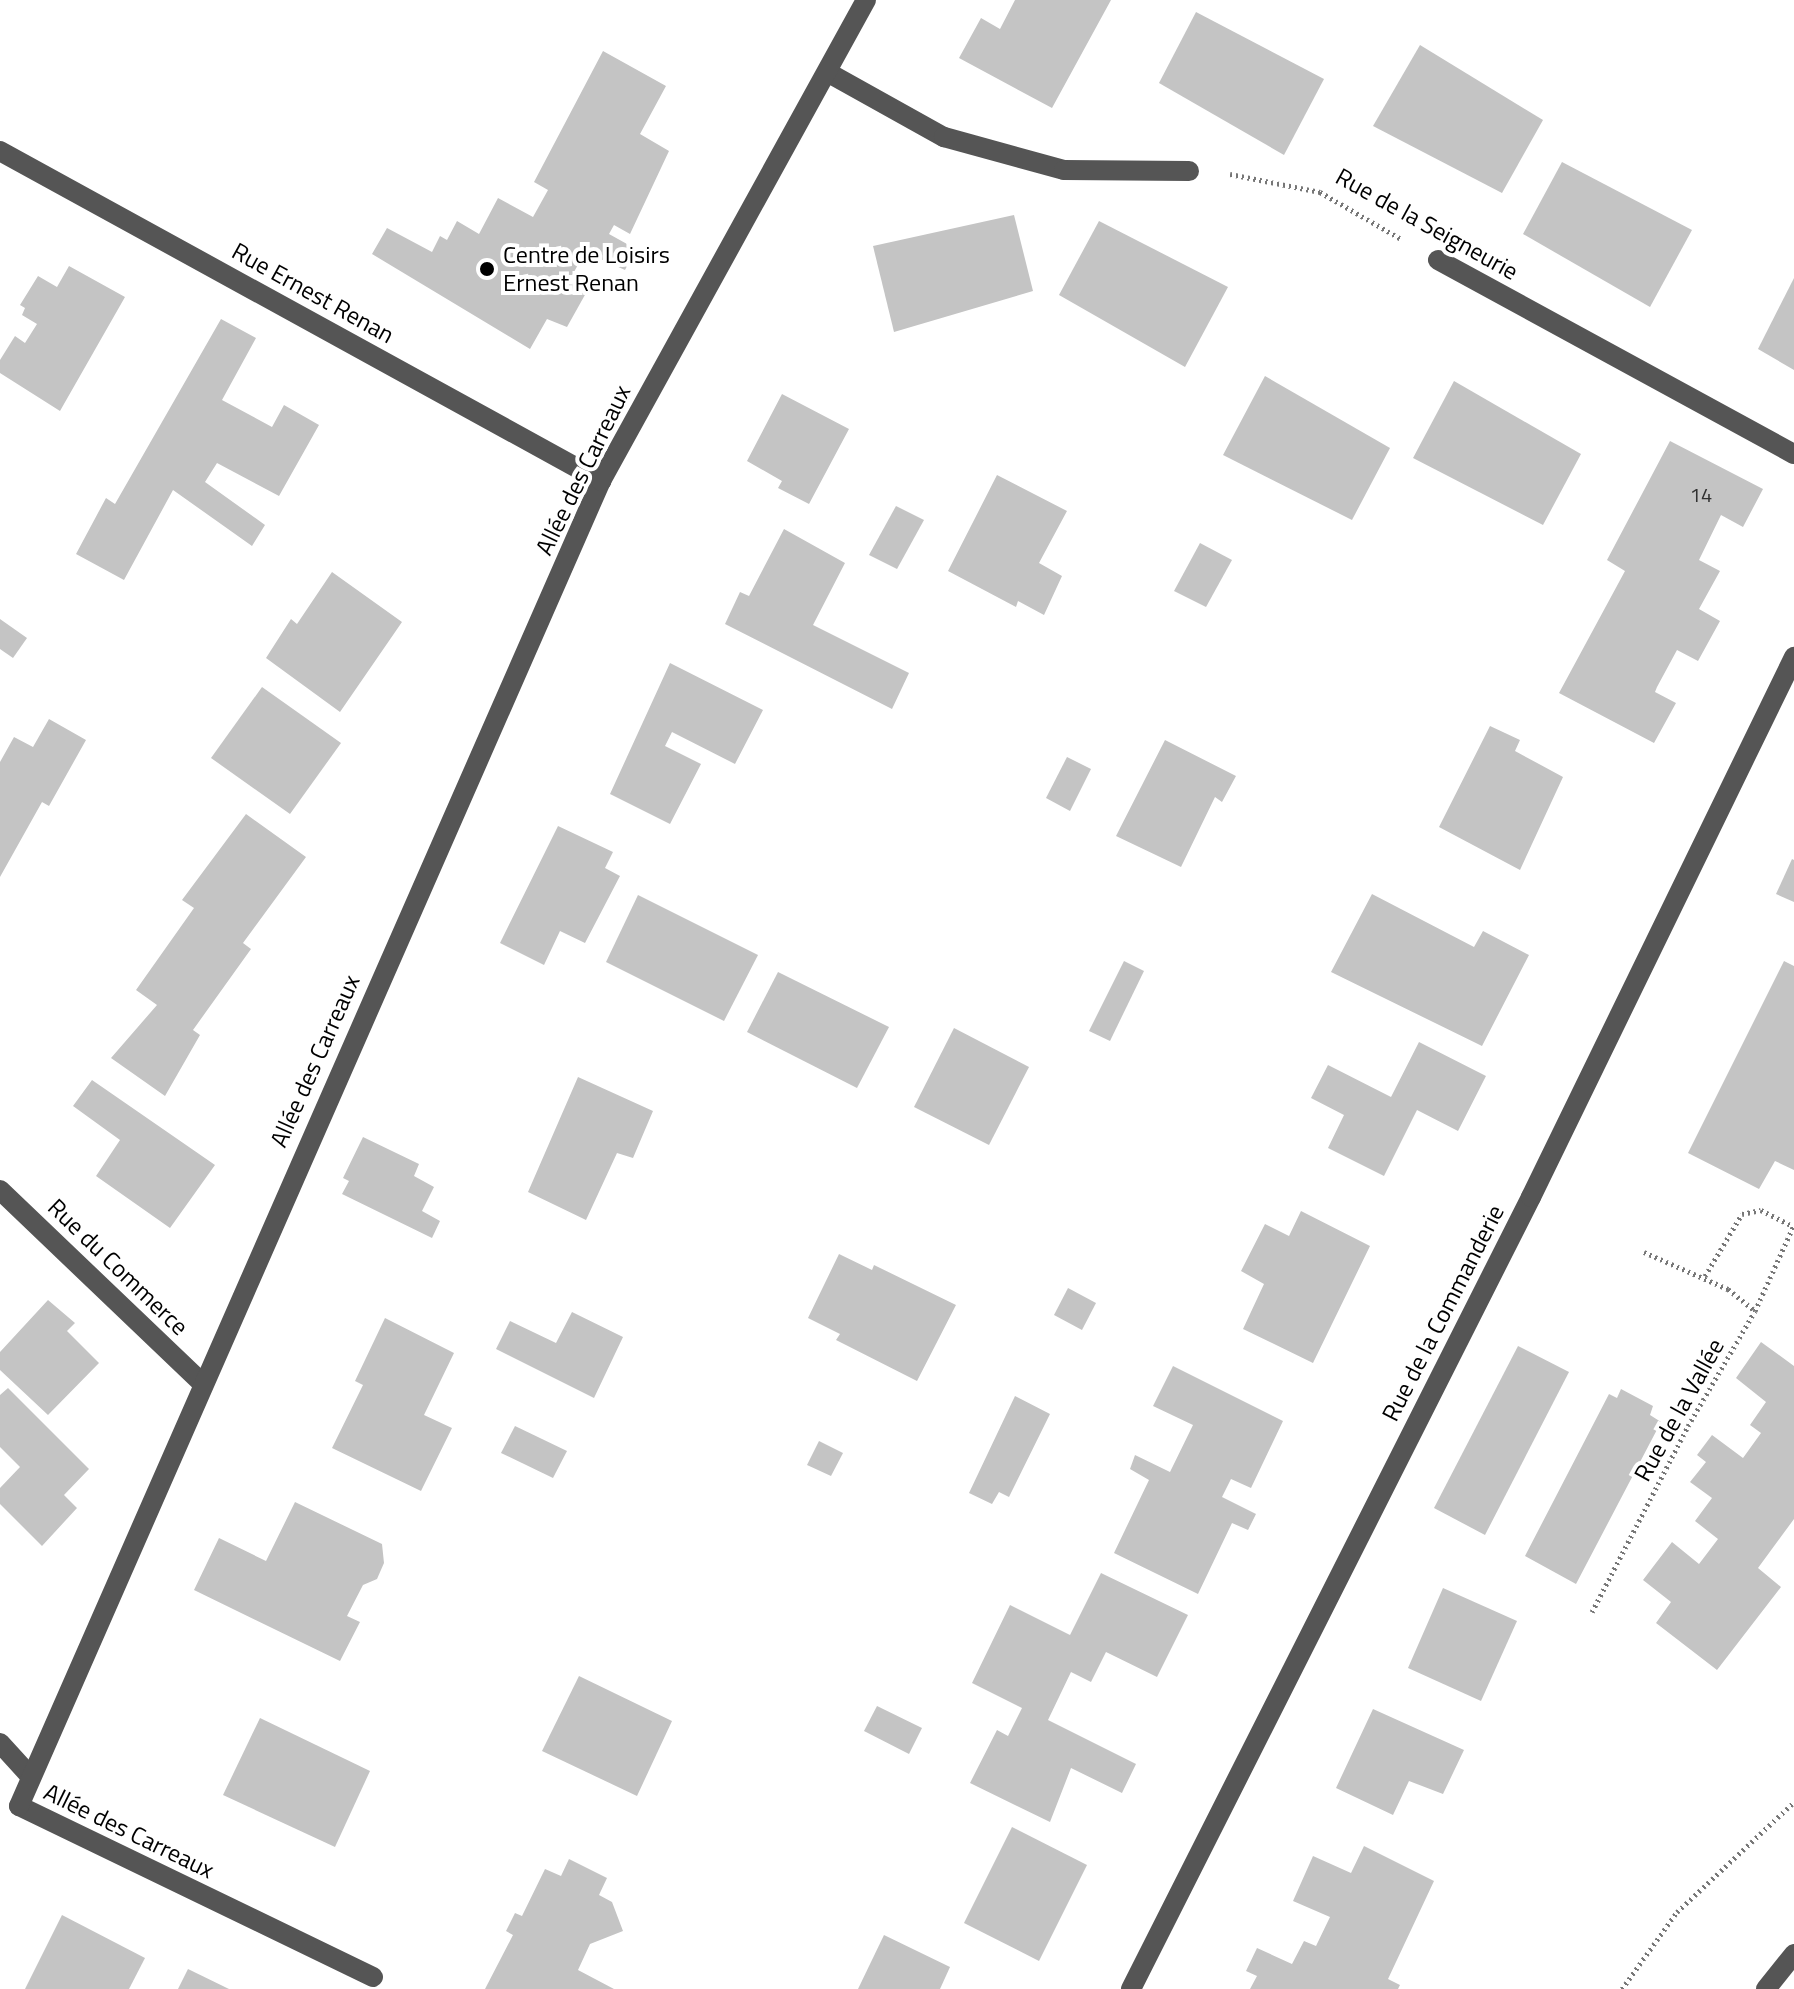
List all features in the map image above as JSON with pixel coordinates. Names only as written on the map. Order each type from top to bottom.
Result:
[{"type":"street","name":"Allée des Carreaux","points":[[373,1977],[19,1806],[201,1382],[601,481],[866,0]]},
{"type":"street","points":[[827,72],[959,141],[1064,170],[1189,171]]},
{"type":"street","name":"Rue Ernest Renan","points":[[0,151],[601,481]]},
{"type":"street","name":"Rue de la Seigneurie","points":[[1438,260],[1794,454]]},
{"type":"street","name":"Rue de la Commanderie","points":[[1131,1989],[1531,1197],[1794,657]]},
{"type":"street","name":"Rue du Commerce","points":[[0,1190],[201,1382]]},
{"type":"street","points":[[0,1743],[31,1777]]},
{"type":"street","points":[[1766,1989],[1794,1954]]},
{"type":"path","name":"Rue de la Seigneurie","points":[[1189,171],[1255,176],[1320,192],[1438,260]]},
{"type":"path","points":[[1705,1276],[1742,1214],[1761,1210],[1793,1226]]},
{"type":"path","name":"Rue de la Vallée","points":[[1592,1612],[1688,1426],[1755,1311],[1793,1226]]},
{"type":"path","points":[[1644,1252],[1705,1276],[1755,1311]]},
{"type":"path","points":[[1622,1989],[1677,1912],[1794,1802]]},
{"type":"building","points":[[1015,0],[1111,0],[1052,108],[959,58],[981,18],[1000,29]]},
{"type":"building","points":[[1196,12],[1324,79],[1284,155],[1159,83]]},
{"type":"building","points":[[1420,45],[1543,120],[1502,193],[1373,126]]},
{"type":"building","points":[[603,51],[666,86],[640,134],[669,151],[630,234],[614,225],[609,234],[636,249],[625,270],[585,252],[569,281],[586,293],[567,327],[547,319],[530,349],[372,254],[387,228],[432,252],[440,236],[447,240],[457,221],[479,234],[498,198],[533,217],[548,190],[534,182]]},
{"type":"building","points":[[1562,162],[1692,230],[1650,307],[1523,234]]},
{"type":"building","points":[[1014,215],[1033,291],[894,332],[873,246]]},
{"type":"building","points":[[1099,221],[1228,287],[1185,367],[1059,295]]},
{"type":"building","points":[[69,266],[125,297],[60,411],[0,373],[0,360],[15,336],[25,343],[37,324],[22,315],[25,308],[20,305],[38,276],[57,287]]},
{"type":"building","points":[[1794,278],[1794,370],[1758,349]]},
{"type":"building","points":[[221,319],[256,338],[222,400],[272,427],[284,405],[319,425],[279,496],[217,463],[205,482],[265,525],[252,546],[173,490],[124,580],[76,554],[106,498],[115,504]]},
{"type":"building","points":[[1265,376],[1390,448],[1352,520],[1223,455]]},
{"type":"building","points":[[1454,381],[1581,454],[1543,525],[1413,458]]},
{"type":"building","points":[[782,394],[849,429],[809,504],[778,488],[782,481],[747,461]]},
{"type":"building","points":[[1670,441],[1763,489],[1743,527],[1721,515],[1699,560],[1720,571],[1699,609],[1720,621],[1698,661],[1677,650],[1655,692],[1676,703],[1654,743],[1559,693],[1625,571],[1607,560]]},
{"type":"building","points":[[997,475],[1067,511],[1039,563],[1062,576],[1044,615],[1018,601],[1016,607],[948,571]]},
{"type":"building","points":[[896,506],[924,520],[897,569],[869,555]]},
{"type":"building","points":[[784,529],[845,563],[813,625],[909,673],[892,709],[725,624],[740,592],[749,596]]},
{"type":"building","points":[[1200,543],[1232,560],[1206,607],[1174,591]]},
{"type":"building","points":[[332,572],[402,622],[340,712],[266,658],[291,619],[297,624]]},
{"type":"building","points":[[0,619],[27,638],[13,658],[0,649]]},
{"type":"building","points":[[670,663],[763,710],[735,764],[672,732],[665,746],[701,764],[670,824],[610,794]]},
{"type":"building","points":[[262,687],[341,743],[290,814],[211,758]]},
{"type":"building","points":[[49,719],[86,740],[49,806],[42,802],[0,877],[0,762],[14,737],[33,747]]},
{"type":"building","points":[[1490,726],[1520,740],[1515,751],[1563,777],[1520,870],[1439,827]]},
{"type":"building","points":[[1165,740],[1236,776],[1222,802],[1215,797],[1181,867],[1116,836]]},
{"type":"building","points":[[1067,757],[1091,769],[1070,811],[1046,798]]},
{"type":"building","points":[[246,814],[306,857],[243,943],[251,949],[193,1030],[200,1035],[165,1096],[111,1058],[157,1005],[136,990],[194,908],[182,900]]},
{"type":"building","points":[[558,826],[613,852],[605,868],[620,876],[585,943],[560,931],[544,965],[500,943]]},
{"type":"building","points":[[1794,860],[1794,902],[1776,894]]},
{"type":"building","points":[[1372,894],[1474,947],[1483,931],[1529,955],[1482,1046],[1331,972]]},
{"type":"building","points":[[638,895],[758,955],[724,1021],[606,962]]},
{"type":"building","points":[[1124,961],[1144,971],[1110,1041],[1089,1031]]},
{"type":"building","points":[[1784,961],[1794,966],[1794,1170],[1775,1161],[1759,1189],[1688,1153]]},
{"type":"building","points":[[778,972],[889,1027],[857,1088],[747,1032]]},
{"type":"building","points":[[954,1028],[1029,1067],[989,1145],[914,1107]]},
{"type":"building","points":[[1419,1042],[1486,1076],[1458,1131],[1417,1110],[1384,1176],[1328,1148],[1344,1115],[1311,1098],[1328,1065],[1391,1097]]},
{"type":"building","points":[[578,1077],[653,1111],[633,1158],[617,1153],[586,1220],[528,1192]]},
{"type":"building","points":[[92,1080],[215,1165],[170,1228],[96,1176],[120,1140],[73,1106]]},
{"type":"building","points":[[363,1137],[419,1164],[414,1176],[434,1187],[422,1211],[440,1221],[432,1238],[342,1194],[349,1181],[343,1178]]},
{"type":"building","points":[[1301,1211],[1370,1246],[1313,1363],[1243,1329],[1264,1284],[1241,1271],[1265,1224],[1289,1236]]},
{"type":"building","points":[[839,1254],[872,1270],[874,1265],[956,1305],[917,1381],[836,1340],[840,1334],[808,1318]]},
{"type":"building","points":[[1068,1288],[1096,1303],[1082,1330],[1054,1315]]},
{"type":"building","points":[[48,1300],[75,1323],[67,1331],[99,1363],[48,1415],[0,1370],[0,1352]]},
{"type":"building","points":[[572,1312],[623,1337],[594,1398],[496,1349],[510,1321],[556,1343]]},
{"type":"building","points":[[385,1318],[454,1353],[424,1415],[452,1428],[421,1491],[332,1448],[363,1385],[355,1381]]},
{"type":"building","points":[[1761,1342],[1794,1366],[1794,1519],[1758,1568],[1781,1587],[1717,1670],[1656,1623],[1671,1602],[1643,1580],[1672,1542],[1699,1564],[1718,1539],[1695,1521],[1712,1498],[1690,1482],[1706,1462],[1697,1455],[1712,1435],[1743,1458],[1761,1433],[1750,1425],[1766,1402],[1736,1378]]},
{"type":"building","points":[[1518,1346],[1569,1372],[1485,1535],[1434,1508]]},
{"type":"building","points":[[1173,1366],[1283,1421],[1251,1488],[1231,1479],[1222,1497],[1256,1514],[1248,1530],[1232,1523],[1198,1594],[1114,1553],[1149,1480],[1130,1469],[1135,1455],[1170,1472],[1193,1425],[1153,1406]]},
{"type":"building","points":[[8,1388],[89,1469],[64,1495],[77,1508],[42,1546],[0,1504],[0,1488],[20,1467],[0,1447],[0,1395]]},
{"type":"building","points":[[1621,1389],[1653,1406],[1650,1415],[1661,1422],[1576,1584],[1525,1556],[1609,1394],[1617,1398]]},
{"type":"building","points":[[1015,1396],[1050,1414],[1009,1497],[999,1492],[992,1504],[969,1493]]},
{"type":"building","points":[[515,1426],[567,1451],[553,1478],[501,1453]]},
{"type":"building","points":[[819,1441],[843,1453],[831,1476],[807,1465]]},
{"type":"building","points":[[295,1502],[382,1544],[384,1563],[377,1579],[363,1585],[347,1616],[360,1622],[340,1661],[194,1590],[219,1538],[266,1561]]},
{"type":"building","points":[[1101,1573],[1188,1615],[1157,1677],[1106,1652],[1091,1682],[1071,1672],[1048,1720],[1136,1764],[1122,1793],[1071,1768],[1050,1822],[970,1783],[997,1730],[1008,1736],[1022,1708],[972,1683],[1010,1605],[1070,1635]]},
{"type":"building","points":[[1443,1588],[1517,1621],[1481,1701],[1408,1668]]},
{"type":"building","points":[[579,1676],[672,1721],[637,1796],[542,1751]]},
{"type":"building","points":[[877,1706],[922,1728],[909,1754],[864,1731]]},
{"type":"building","points":[[1373,1709],[1464,1750],[1443,1794],[1409,1781],[1393,1815],[1336,1788]]},
{"type":"building","points":[[260,1718],[370,1771],[335,1847],[223,1795]]},
{"type":"building","points":[[1012,1827],[1087,1865],[1039,1961],[964,1923]]},
{"type":"building","points":[[1364,1846],[1434,1881],[1388,1979],[1400,1985],[1398,1989],[1250,1989],[1257,1976],[1246,1971],[1257,1948],[1292,1964],[1304,1941],[1316,1946],[1330,1917],[1293,1901],[1313,1856],[1351,1873]]},
{"type":"building","points":[[569,1859],[607,1878],[599,1895],[612,1902],[623,1931],[590,1944],[578,1970],[614,1989],[485,1989],[513,1935],[506,1931],[515,1913],[522,1916],[545,1869],[561,1876]]},
{"type":"building","points":[[62,1915],[145,1958],[129,1989],[25,1989]]},
{"type":"building","points":[[884,1935],[950,1967],[940,1989],[858,1989]]},
{"type":"building","points":[[188,1969],[229,1989],[178,1989]]},
{"type":"place","name":"Centre de Loisirs Ernest Renan","points":[[487,269]]}]
